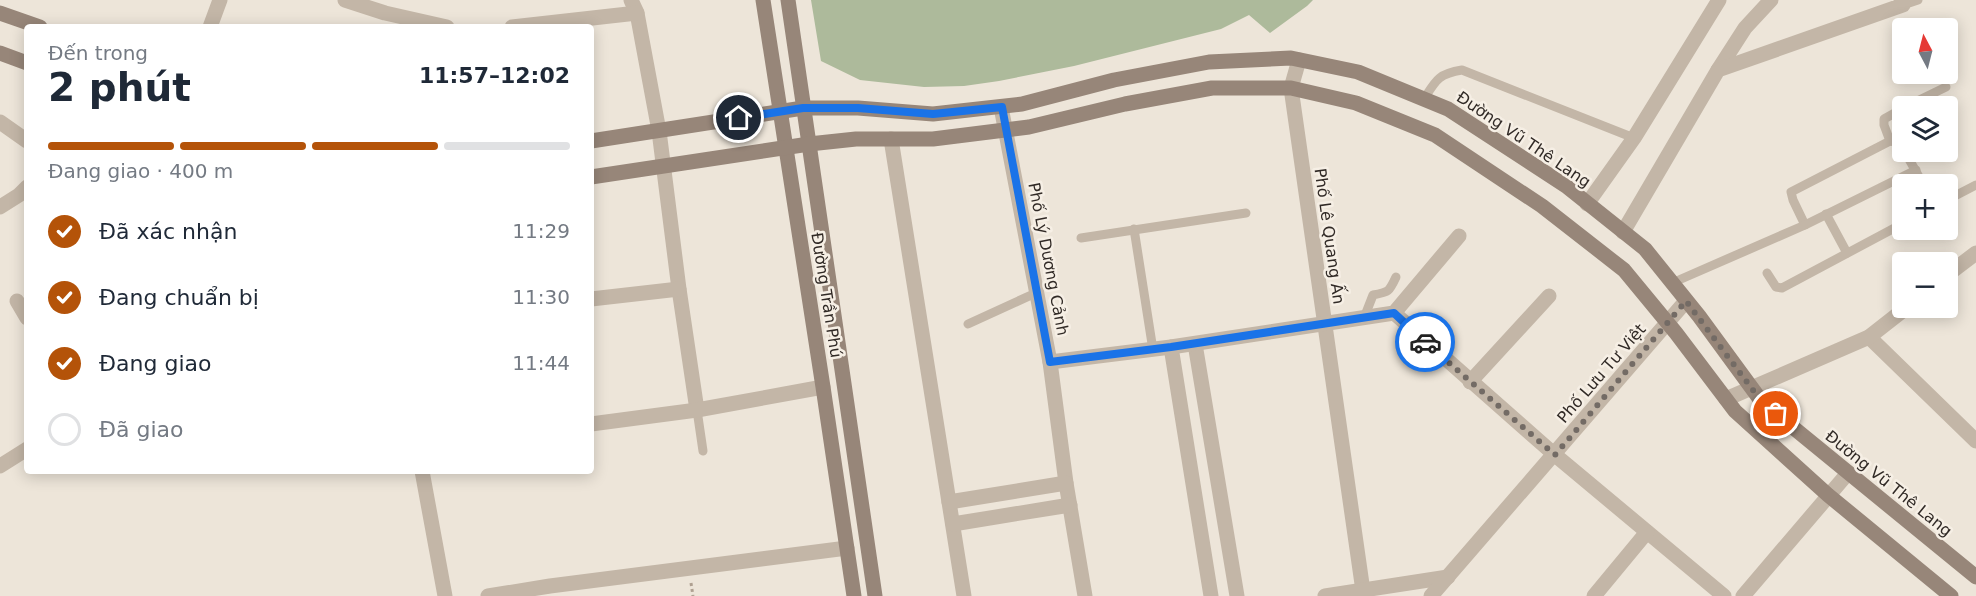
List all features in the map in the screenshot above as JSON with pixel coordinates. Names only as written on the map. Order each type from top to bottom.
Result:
[{"type":"street","points":[[211,24],[220,0]]},
{"type":"street","points":[[345,0],[387,6],[438,24]]},
{"type":"street","name":"Đường Trần Phú","points":[[763,0],[854,596]]},
{"type":"street","name":"Đường Trần Phú","points":[[788,0],[875,596]]},
{"type":"street","points":[[1587,204],[1634,138],[1719,0]]},
{"type":"street","points":[[1623,232],[1718,70],[1745,28],[1771,0]]},
{"type":"street","points":[[1718,70],[1902,3]]},
{"type":"street","points":[[529,24],[634,6],[665,167],[679,289],[697,410]]},
{"type":"street","points":[[0,13],[31,24]]},
{"type":"street","points":[[0,54],[24,62]]},
{"type":"street","name":"Đường Vũ Thê Lang","points":[[594,141],[803,108],[858,108],[933,114],[1002,107],[1114,80],[1209,62],[1292,58],[1358,72],[1449,109],[1566,186],[1645,249],[1762,402],[1976,577]]},
{"type":"street","name":"Phố Lê Quang Ấn","points":[[1299,60],[1291,88],[1362,593]]},
{"type":"street","points":[[594,177],[809,144],[856,139],[933,139],[1029,127],[1125,104],[1212,88],[1291,88],[1356,103],[1435,135],[1542,206],[1624,270],[1735,411],[1828,495],[1951,596]]},
{"type":"street","name":"Phố Lý Dương Cảnh","points":[[1002,107],[1050,362],[1084,596]]},
{"type":"street","points":[[0,122],[24,139]]},
{"type":"street","points":[[891,139],[964,596]]},
{"type":"street","points":[[0,207],[24,190]]},
{"type":"street","points":[[1050,362],[1153,350],[1394,313],[1459,236]]},
{"type":"street","points":[[1958,267],[1976,253]]},
{"type":"street","points":[[594,299],[679,289]]},
{"type":"street","points":[[1470,382],[1549,296]]},
{"type":"street","points":[[17,301],[24,313]]},
{"type":"street","name":"Phố Lưu Tư Việt","points":[[1431,596],[1686,301]]},
{"type":"street","points":[[1394,313],[1555,455],[1724,596]]},
{"type":"street","points":[[1726,399],[1869,337],[1893,318]]},
{"type":"street","points":[[1869,337],[1976,441]]},
{"type":"street","points":[[1195,344],[1237,596]]},
{"type":"street","points":[[1171,347],[1211,596]]},
{"type":"street","points":[[594,424],[697,410],[823,387]]},
{"type":"street","points":[[0,466],[24,451]]},
{"type":"street","points":[[1743,596],[1848,473]]},
{"type":"street","points":[[424,474],[445,596]]},
{"type":"street","points":[[949,502],[1066,483]]},
{"type":"street","points":[[953,524],[1070,505]]},
{"type":"street","points":[[1594,596],[1647,532]]},
{"type":"street","points":[[488,596],[847,548]]},
{"type":"street","points":[[1325,596],[1362,593],[1448,577]]},
{"type":"lane","points":[[1902,3],[1918,0]]},
{"type":"lane","points":[[1424,99],[1435,81],[1446,72],[1462,69],[1634,138]]},
{"type":"lane","points":[[1928,96],[1946,87]]},
{"type":"lane","points":[[1805,225],[1791,192],[1890,141],[1884,119],[1892,115]]},
{"type":"lane","points":[[1911,162],[1918,174]]},
{"type":"lane","points":[[1672,283],[1805,225],[1916,170]]},
{"type":"lane","points":[[1958,194],[1976,185]]},
{"type":"lane","points":[[1081,238],[1246,213]]},
{"type":"lane","points":[[1826,214],[1847,253]]},
{"type":"lane","points":[[1134,229],[1153,350]]},
{"type":"lane","points":[[1767,273],[1776,287],[1782,288],[1892,229]]},
{"type":"lane","points":[[1364,318],[1373,295],[1387,293],[1396,277]]},
{"type":"lane","points":[[968,324],[1038,292]]},
{"type":"lane","points":[[697,410],[703,451]]},
{"type":"green space","points":[[811,0],[1313,0],[1270,33],[1249,15],[1221,29],[1074,66],[964,86],[924,87],[860,80],[821,61]]},
{"type":"way so far","points":[[1425,342],[1555,455],[1686,301],[1762,402],[1776,414]]},
{"type":"route","points":[[739,118],[803,108],[858,108],[933,114],[1002,107],[1050,362],[1171,347],[1394,313],[1425,342]]}]
